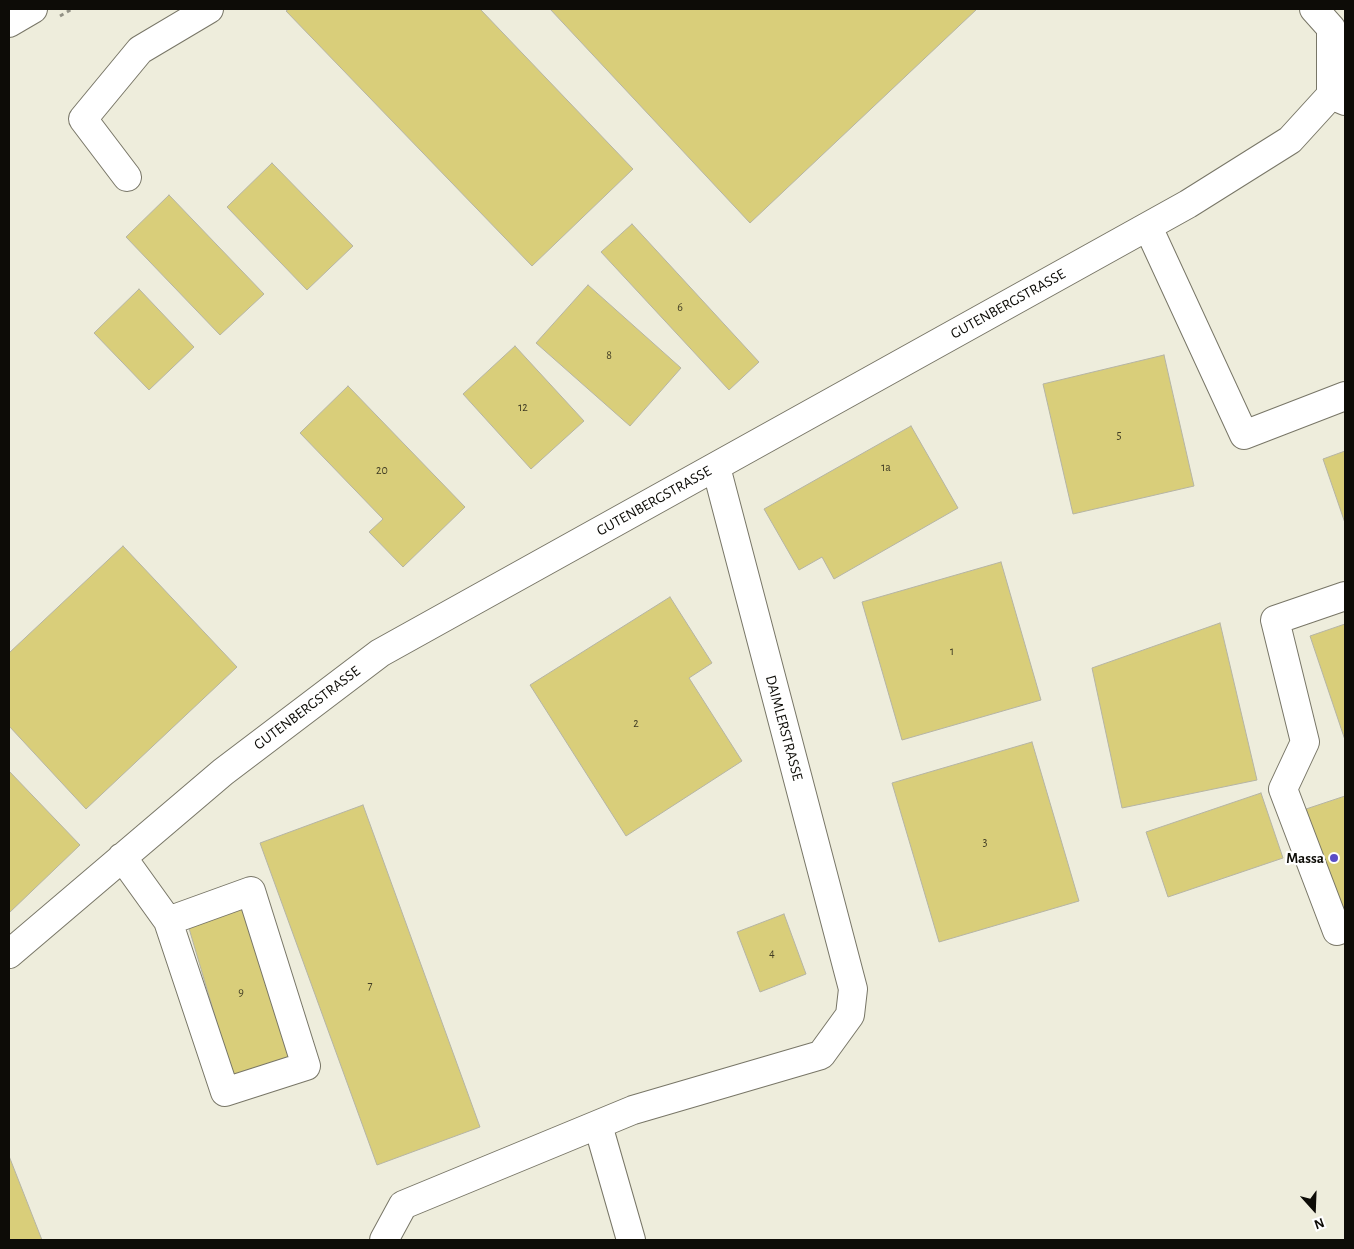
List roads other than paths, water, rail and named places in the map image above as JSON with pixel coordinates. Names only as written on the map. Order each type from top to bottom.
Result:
[{"type":"street","points":[[9,23],[33,9]]},
{"type":"street","points":[[127,177],[83,118],[140,50],[209,9]]},
{"type":"street","points":[[1314,9],[1331,28],[1338,98]]},
{"type":"street","name":"GUTENBERGSTRASSE","points":[[9,954],[223,772],[380,653],[1188,204],[1290,140],[1338,98]]},
{"type":"street","points":[[1148,227],[1244,435],[1345,396]]},
{"type":"street","name":"DAIMLERSTRASSE","points":[[598,1125],[633,1110],[821,1055],[850,1015],[853,989],[716,467]]},
{"type":"street","points":[[1345,596],[1275,620],[1305,742],[1283,788],[1337,931],[1345,928]]},
{"type":"street","points":[[122,857],[168,921],[225,1092],[306,1066],[251,891],[168,921]]},
{"type":"street","points":[[384,1240],[403,1205],[598,1125],[631,1240]]},
{"type":"place","name":"Massa","points":[[1334,858]]}]
